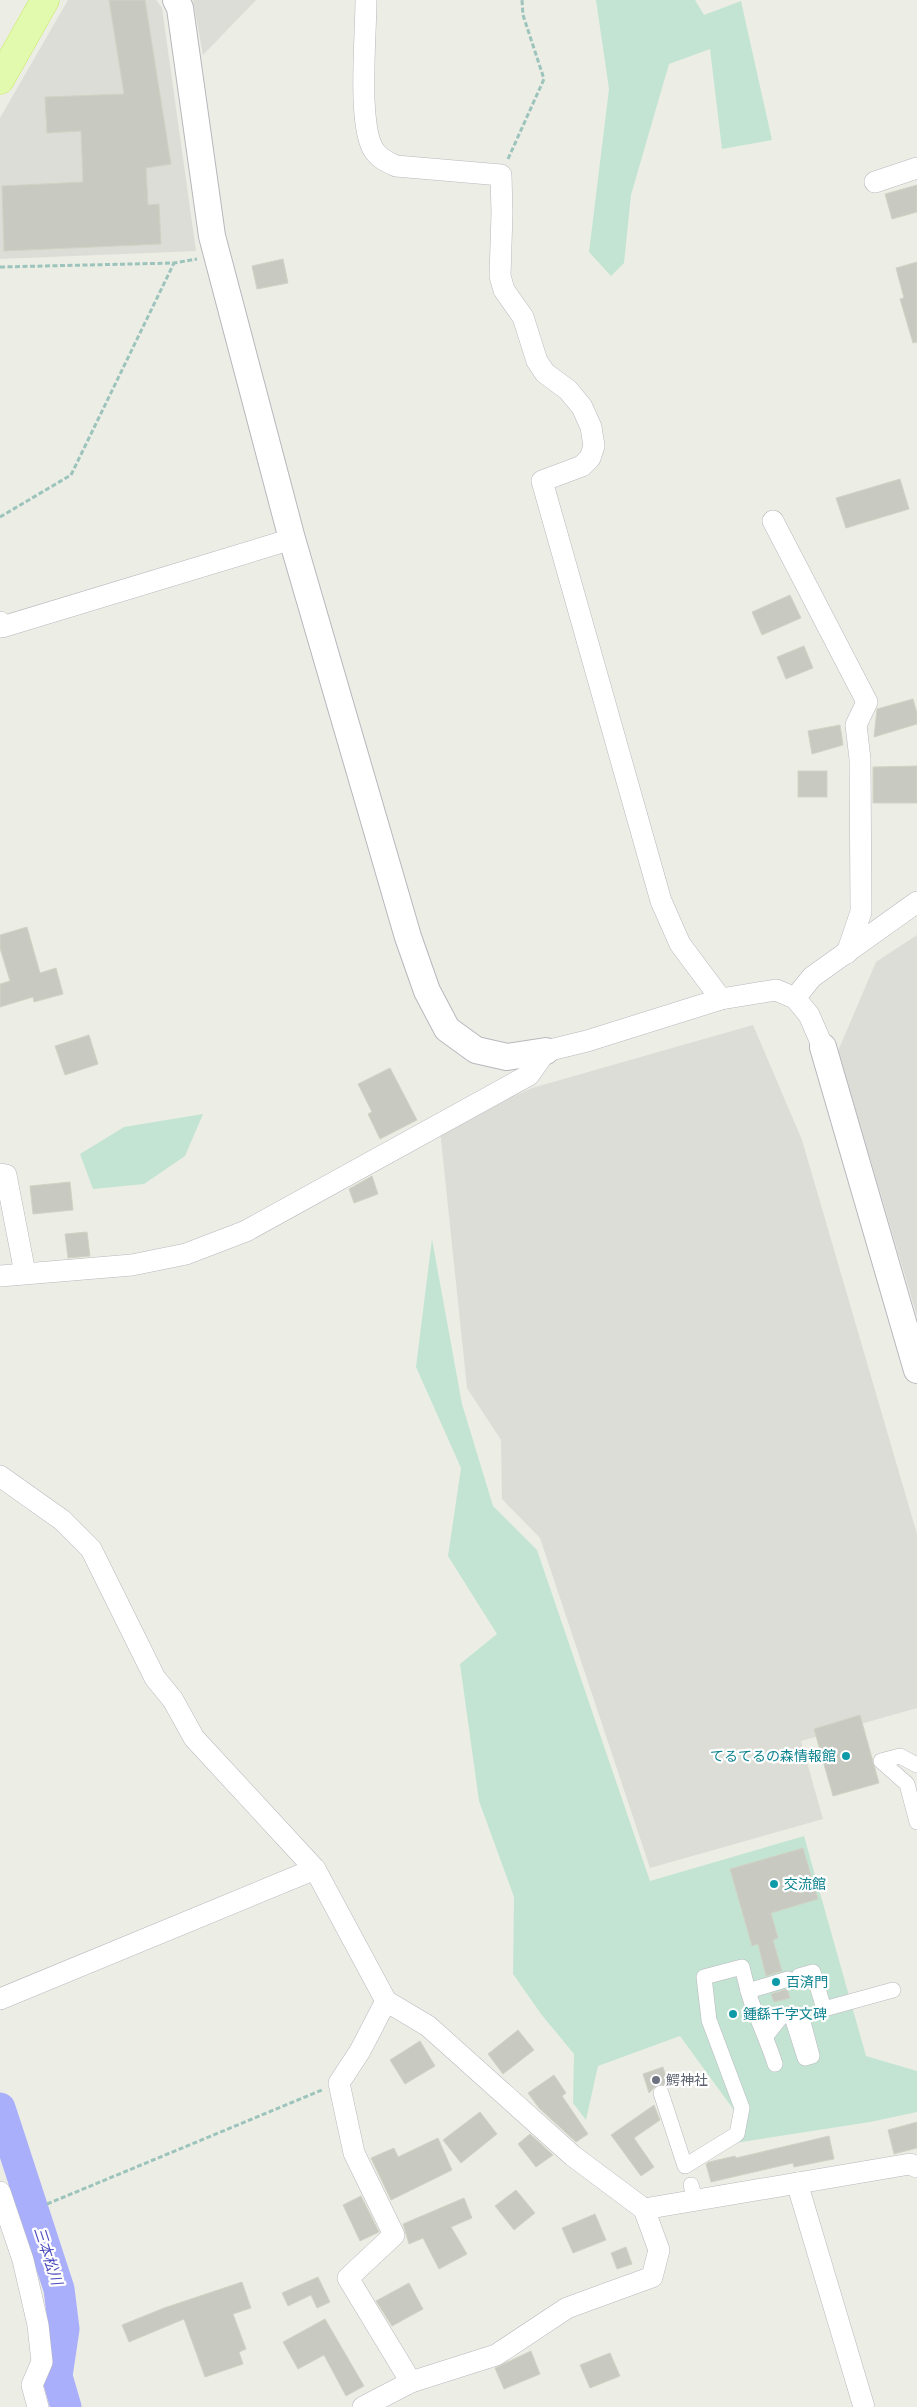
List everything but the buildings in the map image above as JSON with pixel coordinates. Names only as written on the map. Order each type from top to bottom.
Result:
[{"type":"main road","points":[[0,80],[45,0]]},
{"type":"street","points":[[176,0],[180,8],[212,236],[217,255],[292,539],[408,937],[427,991],[447,1029],[476,1050],[507,1057],[546,1051],[587,1041],[721,999],[776,990],[795,998],[809,1015],[823,1047],[917,1370]]},
{"type":"street","points":[[366,0],[365,122],[372,147],[381,159],[396,166],[501,175],[500,276],[504,290],[522,317],[537,361],[545,373],[568,390],[582,407],[591,427],[594,446],[590,458],[582,466],[542,481],[661,901],[680,944],[721,999]]},
{"type":"street","points":[[876,182],[917,168]]},
{"type":"street","points":[[772,521],[866,702],[856,725],[860,759],[860,912],[847,953]]},
{"type":"street","points":[[0,622],[2,627],[292,539]]},
{"type":"street","points":[[795,998],[812,977],[917,902]]},
{"type":"street","points":[[0,1276],[132,1265],[186,1254],[246,1231],[529,1075],[546,1051]]},
{"type":"street","points":[[0,1174],[6,1175],[25,1273]]},
{"type":"street","points":[[0,1476],[62,1520],[91,1549],[155,1678],[172,1700],[194,1738],[315,1869],[386,2001],[428,2026],[573,2156],[644,2209],[659,2250],[652,2277],[567,2308],[496,2355],[411,2382],[363,2407]]},
{"type":"street","points":[[917,1765],[900,1756],[881,1760],[907,1784],[917,1822]]},
{"type":"street","points":[[0,1999],[315,1869]]},
{"type":"street","points":[[661,2093],[684,2166],[737,2134],[742,2108],[708,2020],[704,1977],[742,1967],[755,2018],[766,2036],[775,2064]]},
{"type":"street","points":[[748,1991],[813,1972],[824,2009],[893,1990]]},
{"type":"street","points":[[386,2001],[360,2051],[339,2083],[354,2153],[394,2235],[348,2278],[411,2382]]},
{"type":"street","points":[[766,2036],[781,2017],[791,2014],[805,2058],[812,2056],[802,2018]]},
{"type":"street","points":[[644,2209],[693,2192],[797,2183],[910,2164],[917,2166]]},
{"type":"street","points":[[797,2183],[864,2407]]},
{"type":"street","points":[[0,2192],[23,2260],[38,2325],[42,2362],[32,2385],[38,2407]]},
{"type":"path","points":[[501,175],[544,79],[523,15],[522,0]]},
{"type":"path","points":[[0,267],[174,263],[217,255]]},
{"type":"path","points":[[0,517],[71,475],[174,263]]},
{"type":"path","points":[[47,2204],[339,2083]]},
{"type":"shaded area","points":[[68,0],[156,0],[162,8],[196,251],[0,259],[0,118]]},
{"type":"shaded area","points":[[193,0],[256,0],[203,55]]},
{"type":"shaded area","points":[[917,935],[917,1316],[838,1051],[876,962]]},
{"type":"shaded area","points":[[753,1025],[802,1140],[917,1534],[917,1708],[801,1741],[823,1819],[650,1868],[540,1538],[502,1499],[501,1440],[467,1388],[440,1130],[532,1088]]},
{"type":"green space","points":[[596,0],[695,0],[704,15],[741,1],[772,140],[722,149],[710,49],[669,64],[631,195],[624,263],[611,276],[589,252],[609,89]]},
{"type":"green space","points":[[203,1114],[185,1156],[144,1184],[93,1189],[80,1154],[124,1127]]},
{"type":"green space","points":[[432,1239],[462,1404],[493,1506],[537,1550],[650,1881],[804,1836],[866,2056],[917,2071],[917,2112],[870,2122],[729,2144],[736,2113],[680,2036],[598,2066],[586,2120],[573,2103],[574,2054],[541,2014],[513,1974],[514,1897],[479,1801],[460,1664],[497,1634],[448,1556],[461,1468],[416,1367]]},
{"type":"waterway","name":"三本松川","points":[[0,2108],[59,2289],[64,2329],[57,2376],[66,2407]]},
{"type":"place","name":"てるてるの森情報館","points":[[846,1756]]},
{"type":"place","name":"交流館","points":[[774,1884]]},
{"type":"place","name":"百済門","points":[[776,1982]]},
{"type":"place","name":"鍾繇千字文碑","points":[[733,2014]]},
{"type":"place","name":"鰐神社","points":[[656,2080]]}]
